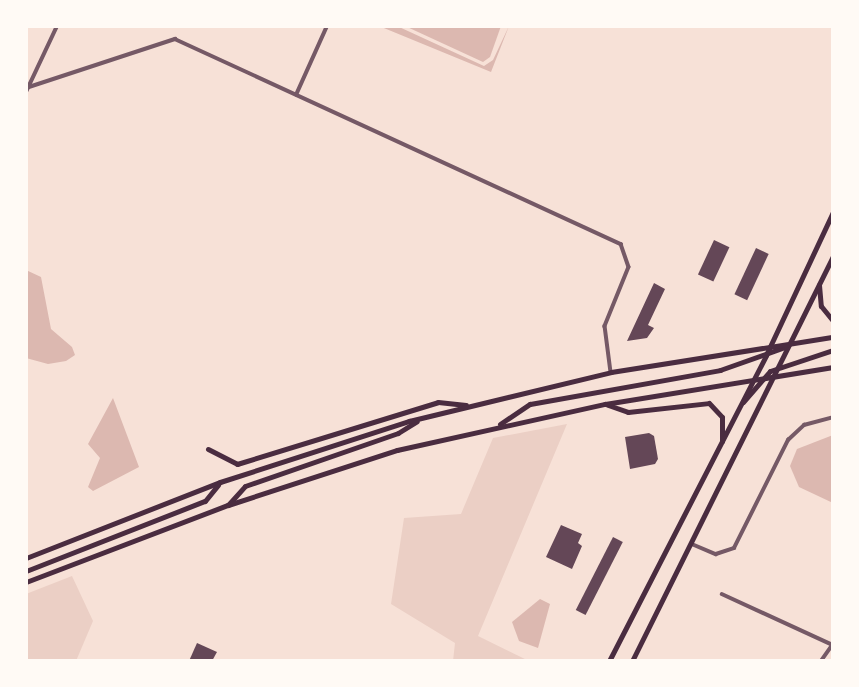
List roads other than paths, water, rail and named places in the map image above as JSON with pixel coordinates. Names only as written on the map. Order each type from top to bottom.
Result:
[{"type":"main road","points":[[609,661],[722,441],[758,378],[766,355],[833,212]]},
{"type":"main road","points":[[632,661],[833,256]]},
{"type":"main road","points":[[819,285],[821,306],[833,321]]},
{"type":"main road","points":[[26,558],[220,482],[424,417],[611,372],[833,337]]},
{"type":"main road","points":[[496,426],[530,404],[720,370],[791,344]]},
{"type":"main road","points":[[758,378],[781,365],[833,350]]},
{"type":"main road","points":[[26,582],[228,505],[364,460],[496,426],[605,404],[776,374],[833,367]]},
{"type":"main road","points":[[208,449],[237,464],[438,402],[469,405]]},
{"type":"main road","points":[[605,404],[628,412],[706,402],[722,417],[722,441]]},
{"type":"main road","points":[[228,505],[245,486],[398,433],[424,417]]},
{"type":"main road","points":[[26,571],[205,501],[220,482]]},
{"type":"street","points":[[26,92],[57,26]]},
{"type":"street","points":[[296,95],[327,26]]},
{"type":"street","points":[[29,87],[175,39],[625,248],[629,267],[605,326],[611,372]]},
{"type":"street","points":[[692,544],[716,554],[734,548],[788,440],[804,425],[833,417]]},
{"type":"street","points":[[722,594],[833,644],[821,661]]}]
